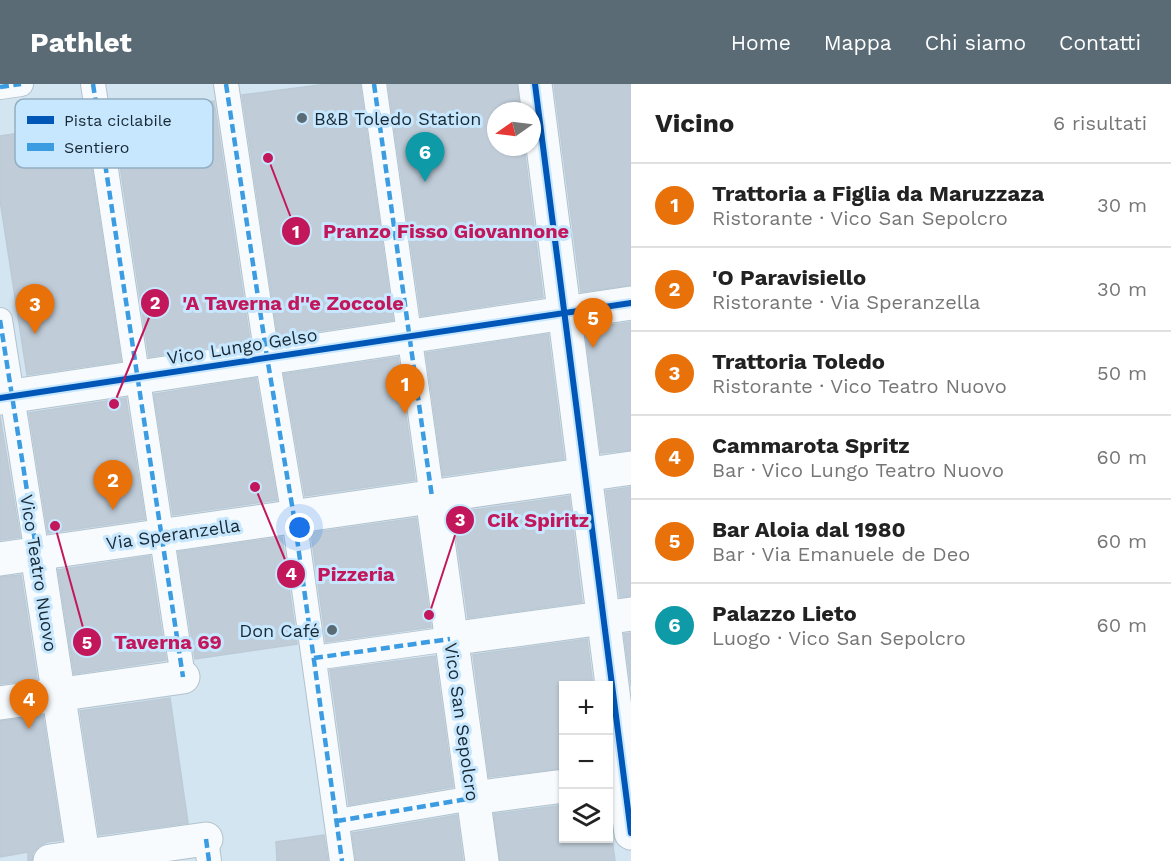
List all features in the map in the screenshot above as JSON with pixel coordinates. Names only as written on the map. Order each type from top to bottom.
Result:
[{"type":"street","points":[[0,87],[21,84]]},
{"type":"street","points":[[93,84],[95,99]]},
{"type":"street","points":[[226,84],[267,357],[294,517],[342,861]]},
{"type":"street","name":"Vico San Sepolcro","points":[[374,84],[482,861]]},
{"type":"street","points":[[535,84],[585,475],[617,616],[621,778],[631,833]]},
{"type":"street","points":[[0,703],[183,677],[106,168]]},
{"type":"street","name":"Vico Lungo Gelso","points":[[6,397],[631,303]]},
{"type":"street","name":"Vico Teatro Nuovo","points":[[0,320],[6,397],[37,554],[84,859]]},
{"type":"street","name":"Via Speranzella","points":[[0,559],[631,468]]},
{"type":"street","points":[[314,658],[617,616]]},
{"type":"street","points":[[337,821],[473,798],[559,787]]},
{"type":"street","points":[[50,861],[208,850]]},
{"type":"building","points":[[327,84],[360,84],[393,320],[278,337],[242,95]]},
{"type":"building","points":[[388,84],[517,84],[519,102],[487,102],[487,156],[525,156],[543,297],[421,316]]},
{"type":"building","points":[[554,84],[631,84],[631,285],[581,292]]},
{"type":"building","points":[[213,101],[250,341],[149,357],[121,168],[213,168]]},
{"type":"building","points":[[15,134],[15,168],[92,168],[121,361],[27,375],[0,200],[0,136]]},
{"type":"building","points":[[631,322],[631,450],[601,453],[585,329]]},
{"type":"building","points":[[548,334],[564,459],[443,476],[426,353]]},
{"type":"building","points":[[398,357],[415,480],[305,496],[284,374]]},
{"type":"building","points":[[256,378],[277,500],[173,515],[154,394]]},
{"type":"building","points":[[126,398],[145,519],[48,533],[29,413]]},
{"type":"building","points":[[0,416],[20,537],[0,540]]},
{"type":"building","points":[[631,487],[631,596],[620,597],[606,491]]},
{"type":"building","points":[[569,496],[582,602],[468,618],[453,513]]},
{"type":"building","points":[[416,518],[431,627],[326,642],[311,533]]},
{"type":"building","points":[[282,537],[297,644],[195,659],[178,552]]},
{"type":"building","points":[[150,556],[166,660],[74,674],[58,570]]},
{"type":"building","points":[[21,575],[37,679],[0,684],[0,577]]},
{"type":"building","points":[[631,633],[631,686],[624,634]]},
{"type":"building","points":[[587,639],[592,681],[559,681],[559,769],[489,777],[473,655]]},
{"type":"building","points":[[435,656],[453,787],[349,805],[330,670]]},
{"type":"building","points":[[170,698],[188,823],[99,835],[80,711]]},
{"type":"building","points":[[43,716],[62,840],[47,842],[39,846],[33,853],[32,861],[28,861],[28,852],[0,857],[0,721]]},
{"type":"building","points":[[559,806],[559,843],[613,843],[615,861],[500,861],[494,814]]},
{"type":"building","points":[[457,815],[463,861],[356,861],[352,833]]},
{"type":"building","points":[[324,835],[328,861],[277,861],[276,842]]},
{"type":"marked path","points":[[0,87],[21,84]]},
{"type":"marked path","points":[[93,84],[95,99]]},
{"type":"marked path","points":[[226,84],[267,357],[294,517],[342,861]]},
{"type":"marked path","points":[[374,84],[432,497]]},
{"type":"marked path","points":[[106,168],[183,677]]},
{"type":"marked path","points":[[0,320],[37,554]]},
{"type":"marked path","points":[[314,658],[450,639]]},
{"type":"marked path","points":[[337,821],[473,798]]},
{"type":"marked path","points":[[206,839],[209,861]]},
{"type":"cycle path","points":[[535,84],[631,833]]},
{"type":"cycle path","points":[[0,398],[631,303]]},
{"type":"place","name":"B&B Toledo Station","points":[[302,118]]},
{"type":"place","name":"Pranzo Fisso Giovannone","points":[[268,158]]},
{"type":"place","name":"Palazzo Lieto","points":[[425,182]]},
{"type":"place","name":"Trattoria Toledo","points":[[35,334]]},
{"type":"place","name":"Bar Aloia dal 1980","points":[[593,348]]},
{"type":"place","name":"'A Taverna d''e Zoccole","points":[[114,404]]},
{"type":"place","name":"Trattoria a Figlia da Maruzzaza","points":[[405,414]]},
{"type":"place","name":"Pizzeria","points":[[255,487]]},
{"type":"place","name":"'O Paravisiello","points":[[113,510]]},
{"type":"place","name":"Taverna 69","points":[[55,526]]},
{"type":"place","name":"Cik Spiritz","points":[[429,615]]},
{"type":"place","name":"Don Café","points":[[332,630]]},
{"type":"place","name":"Cammarota Spritz","points":[[29,729]]}]
